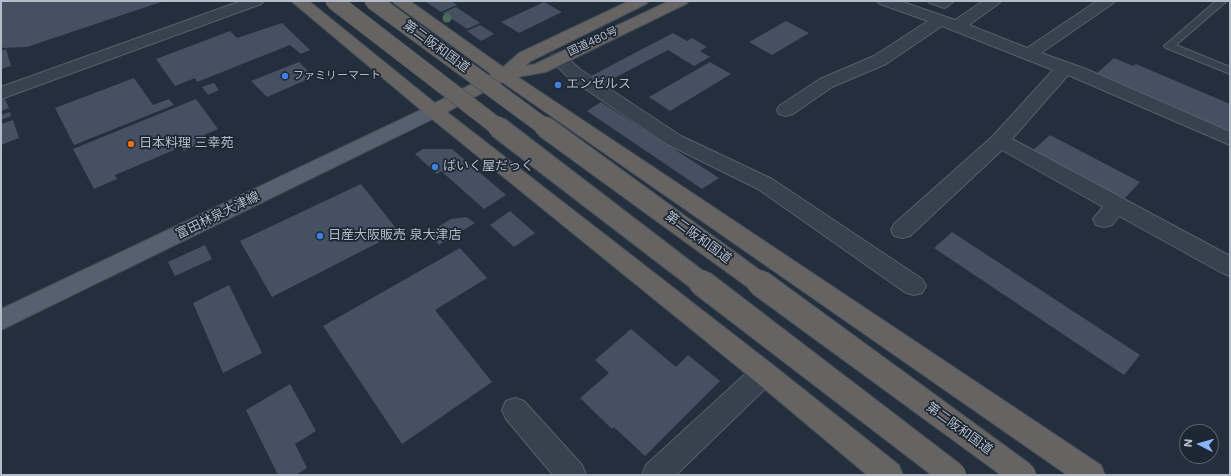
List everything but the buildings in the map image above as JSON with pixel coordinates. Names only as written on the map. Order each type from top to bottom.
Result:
[{"type":"highway","points":[[299,1],[434,111],[764,373],[889,475]]},
{"type":"highway","name":"第二阪和国道","points":[[334,1],[952,475]]},
{"type":"highway","name":"第二阪和国道","points":[[373,1],[1022,475]]},
{"type":"highway","points":[[400,1],[503,75],[1091,475]]},
{"type":"highway","name":"国道480号","points":[[434,111],[503,75],[524,57],[641,1]]},
{"type":"highway","name":"国道480号","points":[[503,75],[540,68],[681,1]]},
{"type":"main road","name":"富田林泉大津線","points":[[1,320],[434,111]]},
{"type":"street","points":[[1,93],[256,1]]},
{"type":"street","points":[[885,1],[957,26],[1080,73],[1230,139]]},
{"type":"street","points":[[957,26],[992,1]]},
{"type":"street","points":[[1029,54],[1101,2]]},
{"type":"street","points":[[786,110],[826,83],[880,60],[939,21]]},
{"type":"street","points":[[558,59],[575,74],[674,140],[765,184],[914,286]]},
{"type":"street","points":[[902,230],[1000,140],[1064,68]]},
{"type":"street","points":[[1000,140],[1110,212],[1230,267]]},
{"type":"street","points":[[656,475],[764,373]]},
{"type":"street","points":[[516,410],[572,475]]},
{"type":"lane","points":[[933,1],[944,5],[949,1]]},
{"type":"lane","points":[[1222,1],[1169,46],[1230,71]]},
{"type":"place","name":"ファミリーマート","points":[[285,76]]},
{"type":"place","name":"エンゼルス","points":[[558,85]]},
{"type":"place","name":"日本料理 三幸苑","points":[[131,144]]},
{"type":"place","name":"ばいく屋だっく","points":[[435,167]]},
{"type":"place","name":"日産大阪販売 泉大津店","points":[[320,236]]}]
